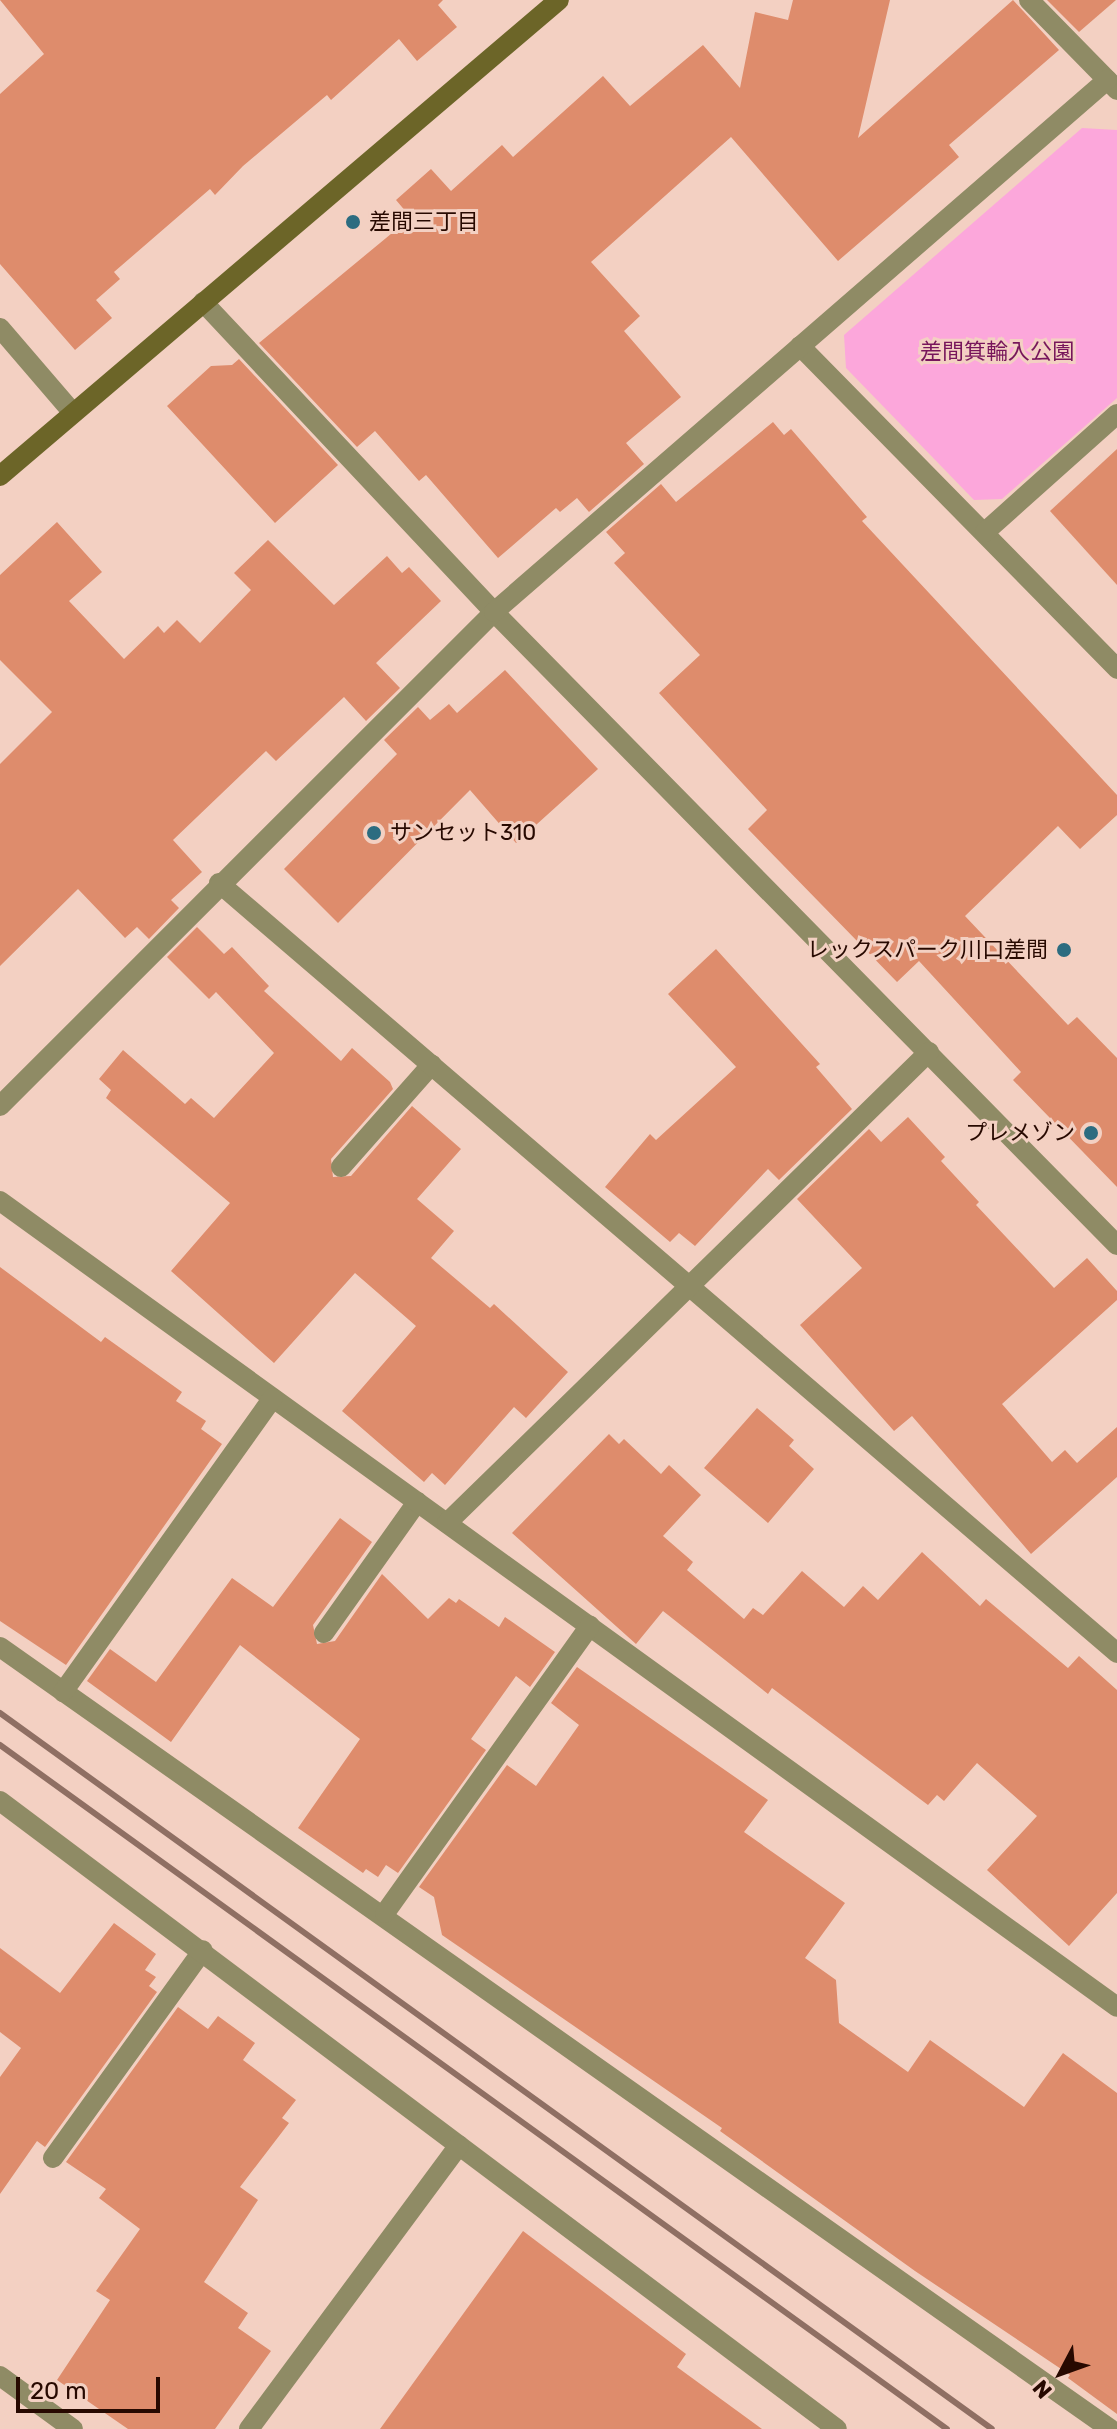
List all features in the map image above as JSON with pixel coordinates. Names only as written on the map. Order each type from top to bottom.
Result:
[{"type":"street","points":[[0,476],[559,0]]},
{"type":"street","points":[[0,1106],[219,883],[494,612],[800,346],[1112,85],[1029,0]]},
{"type":"street","points":[[203,302],[494,612],[1117,1245]]},
{"type":"street","points":[[0,328],[73,413]]},
{"type":"street","points":[[800,346],[1117,669]]},
{"type":"street","points":[[985,532],[1117,414]]},
{"type":"street","points":[[219,883],[1117,1653]]},
{"type":"street","points":[[447,1523],[929,1052]]},
{"type":"street","points":[[341,1167],[432,1064]]},
{"type":"street","points":[[0,1201],[1117,2007]]},
{"type":"street","points":[[63,1692],[273,1398]]},
{"type":"street","points":[[324,1633],[417,1502]]},
{"type":"street","points":[[385,1913],[590,1626]]},
{"type":"street","points":[[0,1647],[385,1913],[1110,2429]]},
{"type":"street","points":[[0,1801],[203,1950],[837,2429]]},
{"type":"street","points":[[53,2158],[203,1950]]},
{"type":"street","points":[[249,2429],[459,2145]]},
{"type":"street","points":[[0,2376],[73,2429]]},
{"type":"green space","name":"差間箕輪入公園","points":[[1082,128],[1117,130],[1117,398],[1002,499],[974,500],[846,368],[844,335]]},
{"type":"building","points":[[0,0],[443,0],[438,5],[457,27],[417,61],[399,39],[331,100],[327,95],[243,166],[215,195],[210,189],[114,272],[120,279],[96,300],[112,318],[75,350],[0,264],[0,94],[44,54]]},
{"type":"building","points":[[793,0],[890,0],[858,138],[1013,0],[1059,50],[949,145],[959,157],[838,261],[731,137],[591,262],[640,316],[624,331],[681,397],[626,443],[644,464],[589,512],[577,498],[560,512],[556,508],[498,558],[426,475],[419,481],[375,431],[357,447],[259,343],[403,224],[399,220],[407,213],[396,200],[431,169],[451,191],[502,145],[513,157],[603,76],[630,106],[703,45],[740,88],[755,12],[788,20]]},
{"type":"building","points":[[1047,0],[1116,0],[1079,32]]},
{"type":"building","points":[[239,359],[338,465],[275,523],[167,406],[211,366],[232,365]]},
{"type":"building","points":[[773,422],[784,435],[791,429],[867,517],[862,521],[1117,795],[1117,815],[1080,849],[1058,826],[965,916],[1068,1025],[1077,1017],[1117,1058],[1117,1187],[1013,1080],[1021,1072],[919,961],[897,982],[748,829],[767,810],[659,693],[700,655],[614,563],[625,553],[606,532],[661,484],[676,502]]},
{"type":"building","points":[[1117,449],[1117,585],[1050,511]]},
{"type":"building","points":[[57,522],[102,572],[69,601],[124,659],[158,626],[164,633],[177,620],[200,643],[251,590],[234,573],[268,540],[334,605],[387,556],[402,573],[409,567],[441,601],[376,663],[400,688],[366,721],[344,697],[276,761],[266,751],[173,840],[202,872],[171,900],[179,908],[149,939],[137,927],[125,938],[78,889],[0,966],[0,764],[52,712],[0,660],[0,575]]},
{"type":"building","points":[[505,670],[598,769],[516,843],[470,790],[338,923],[284,869],[397,754],[384,740],[418,707],[430,720],[449,704],[457,713]]},
{"type":"building","points":[[197,927],[224,954],[232,947],[269,986],[264,991],[341,1061],[352,1048],[390,1082],[393,1089],[331,1159],[333,1177],[351,1176],[412,1106],[461,1149],[417,1199],[454,1231],[431,1258],[490,1308],[494,1304],[568,1372],[526,1418],[514,1407],[445,1485],[432,1473],[424,1482],[342,1411],[416,1326],[355,1273],[274,1363],[171,1271],[230,1203],[106,1098],[111,1090],[99,1079],[123,1050],[185,1104],[191,1098],[214,1118],[274,1053],[216,992],[209,999],[167,957]]},
{"type":"building","points":[[716,949],[820,1064],[816,1067],[852,1109],[779,1180],[768,1169],[695,1246],[679,1233],[670,1242],[605,1187],[650,1134],[656,1140],[736,1067],[668,994]]},
{"type":"building","points":[[908,1117],[945,1157],[941,1161],[979,1202],[976,1205],[1054,1288],[1087,1258],[1117,1291],[1117,1300],[1002,1404],[1052,1462],[1065,1450],[1077,1463],[1117,1427],[1117,1477],[1031,1554],[912,1416],[894,1431],[800,1325],[862,1268],[797,1199],[869,1129],[881,1142]]},
{"type":"building","points":[[0,1267],[101,1342],[105,1337],[182,1392],[176,1401],[206,1421],[201,1429],[222,1444],[66,1665],[0,1621]]},
{"type":"building","points":[[757,1408],[794,1440],[789,1446],[814,1469],[768,1523],[704,1468]]},
{"type":"building","points":[[609,1434],[619,1444],[624,1439],[661,1474],[669,1465],[701,1495],[663,1536],[693,1562],[687,1570],[744,1619],[753,1608],[763,1615],[802,1571],[844,1607],[863,1586],[878,1600],[922,1552],[980,1606],[986,1599],[1068,1668],[1079,1656],[1117,1690],[1117,1893],[1069,1946],[987,1870],[1037,1816],[977,1763],[944,1801],[937,1795],[928,1805],[772,1688],[768,1694],[663,1611],[636,1644],[512,1533]]},
{"type":"building","points":[[340,1518],[372,1542],[313,1625],[317,1644],[335,1641],[382,1574],[428,1619],[449,1598],[456,1603],[459,1599],[499,1627],[505,1617],[555,1652],[530,1687],[516,1676],[471,1739],[486,1750],[398,1873],[386,1865],[378,1877],[366,1869],[363,1873],[298,1828],[360,1739],[240,1645],[171,1742],[87,1681],[110,1649],[156,1682],[232,1578],[273,1607]]},
{"type":"building","points":[[577,1667],[768,1800],[744,1832],[845,1903],[805,1958],[836,1980],[839,2023],[908,2072],[930,2040],[1024,2107],[1063,2053],[1117,2093],[1117,2414],[1068,2378],[1070,2375],[915,2271],[720,2131],[722,2128],[442,1935],[434,1897],[419,1887],[507,1765],[536,1786],[579,1725],[551,1703]]},
{"type":"building","points":[[114,1923],[156,1954],[145,1970],[156,1977],[149,1986],[157,1992],[45,2147],[37,2141],[0,2194],[0,2077],[21,2048],[0,2032],[0,1948],[60,1993]]},
{"type":"building","points":[[178,2007],[208,2029],[218,2016],[255,2043],[243,2060],[296,2100],[282,2118],[289,2123],[240,2187],[258,2200],[204,2282],[248,2313],[238,2328],[271,2351],[215,2429],[128,2429],[57,2380],[110,2300],[96,2291],[140,2229],[99,2198],[106,2189],[66,2162]]},
{"type":"building","points":[[523,2231],[686,2354],[677,2367],[762,2429],[380,2429]]},
{"type":"railway","points":[[0,1713],[992,2429]]},
{"type":"railway","points":[[0,1745],[947,2429]]},
{"type":"place","name":"差間三丁目","points":[[353,222]]},
{"type":"place","name":"サンセット310","points":[[374,833]]},
{"type":"place","name":"レックスパーク川口差間","points":[[1064,950]]},
{"type":"place","name":"プレメゾン","points":[[1091,1133]]}]
